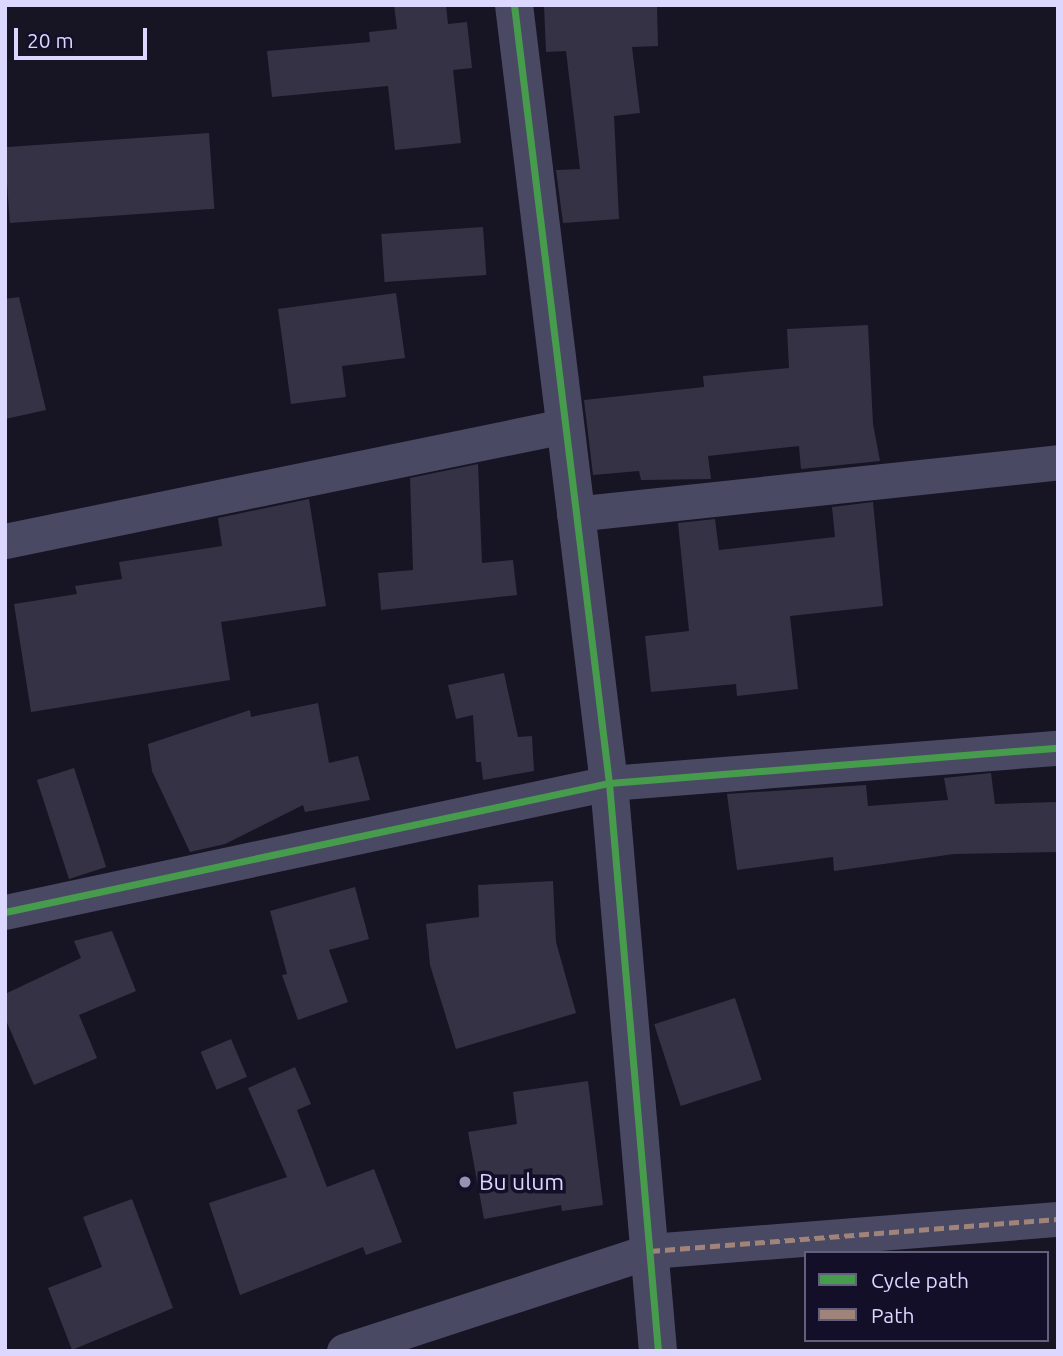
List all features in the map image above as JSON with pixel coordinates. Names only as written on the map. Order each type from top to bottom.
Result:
[{"type":"street","points":[[513,5],[609,783],[658,1351]]},
{"type":"street","points":[[5,541],[564,426]]},
{"type":"street","points":[[574,514],[1058,462]]},
{"type":"street","points":[[5,912],[609,783],[1058,748]]},
{"type":"street","points":[[344,1351],[650,1251],[1058,1219]]},
{"type":"building","points":[[394,5],[446,5],[448,24],[467,22],[472,68],[453,70],[461,143],[395,150],[388,86],[272,97],[267,51],[370,42],[369,32],[397,29]]},
{"type":"building","points":[[544,5],[657,5],[658,46],[632,47],[640,113],[614,116],[619,219],[563,223],[556,170],[580,169],[566,51],[546,52]]},
{"type":"building","points":[[209,133],[214,209],[10,223],[5,147]]},
{"type":"building","points":[[483,227],[486,275],[385,282],[381,234]]},
{"type":"building","points":[[396,293],[405,358],[342,366],[346,397],[291,404],[278,309]]},
{"type":"building","points":[[19,297],[46,410],[5,419],[5,299]]},
{"type":"building","points":[[868,325],[873,424],[880,461],[801,469],[799,446],[708,456],[711,479],[641,480],[639,471],[593,475],[584,400],[704,387],[703,376],[789,368],[787,329]]},
{"type":"building","points":[[478,464],[482,563],[513,560],[517,595],[381,610],[378,573],[413,570],[410,478]]},
{"type":"building","points":[[309,499],[326,606],[221,622],[230,680],[31,712],[14,604],[77,594],[75,586],[122,579],[119,562],[222,546],[218,518]]},
{"type":"building","points":[[873,502],[883,606],[790,616],[798,689],[737,696],[736,684],[651,692],[645,636],[689,631],[678,523],[715,519],[719,550],[835,537],[832,507]]},
{"type":"building","points":[[504,673],[518,737],[532,736],[534,771],[483,780],[481,762],[476,762],[473,715],[456,719],[448,685]]},
{"type":"building","points":[[318,703],[329,763],[358,756],[370,800],[305,812],[303,805],[225,844],[190,852],[152,771],[148,744],[250,710],[251,717]]},
{"type":"building","points":[[74,768],[106,867],[69,879],[37,780]]},
{"type":"building","points":[[991,773],[995,804],[1057,802],[1058,852],[954,854],[834,871],[833,857],[737,870],[727,794],[866,785],[868,806],[948,800],[944,778]]},
{"type":"building","points":[[553,881],[556,942],[576,1013],[456,1049],[430,965],[426,924],[479,917],[478,885]]},
{"type":"building","points":[[355,887],[369,939],[329,950],[348,1002],[298,1020],[282,975],[287,974],[270,911]]},
{"type":"building","points":[[112,931],[136,991],[79,1015],[97,1058],[34,1085],[5,1018],[5,994],[81,958],[74,941]]},
{"type":"building","points":[[735,998],[762,1080],[681,1106],[654,1024]]},
{"type":"building","points":[[231,1039],[247,1077],[217,1090],[201,1052]]},
{"type":"building","points":[[295,1067],[311,1104],[297,1110],[327,1187],[374,1169],[402,1242],[366,1255],[363,1247],[240,1295],[209,1203],[287,1177],[248,1088]]},
{"type":"building","points":[[588,1081],[603,1205],[562,1211],[561,1205],[484,1219],[468,1132],[517,1124],[513,1092]]},
{"type":"building","points":[[132,1199],[173,1308],[72,1350],[48,1288],[102,1267],[83,1217]]},
{"type":"marked path","points":[[650,1251],[1058,1219]]},
{"type":"cycle path","points":[[514,5],[609,783],[658,1351]]},
{"type":"cycle path","points":[[5,912],[609,783],[1058,748]]},
{"type":"place","name":"Bu ulum","points":[[465,1182]]}]
